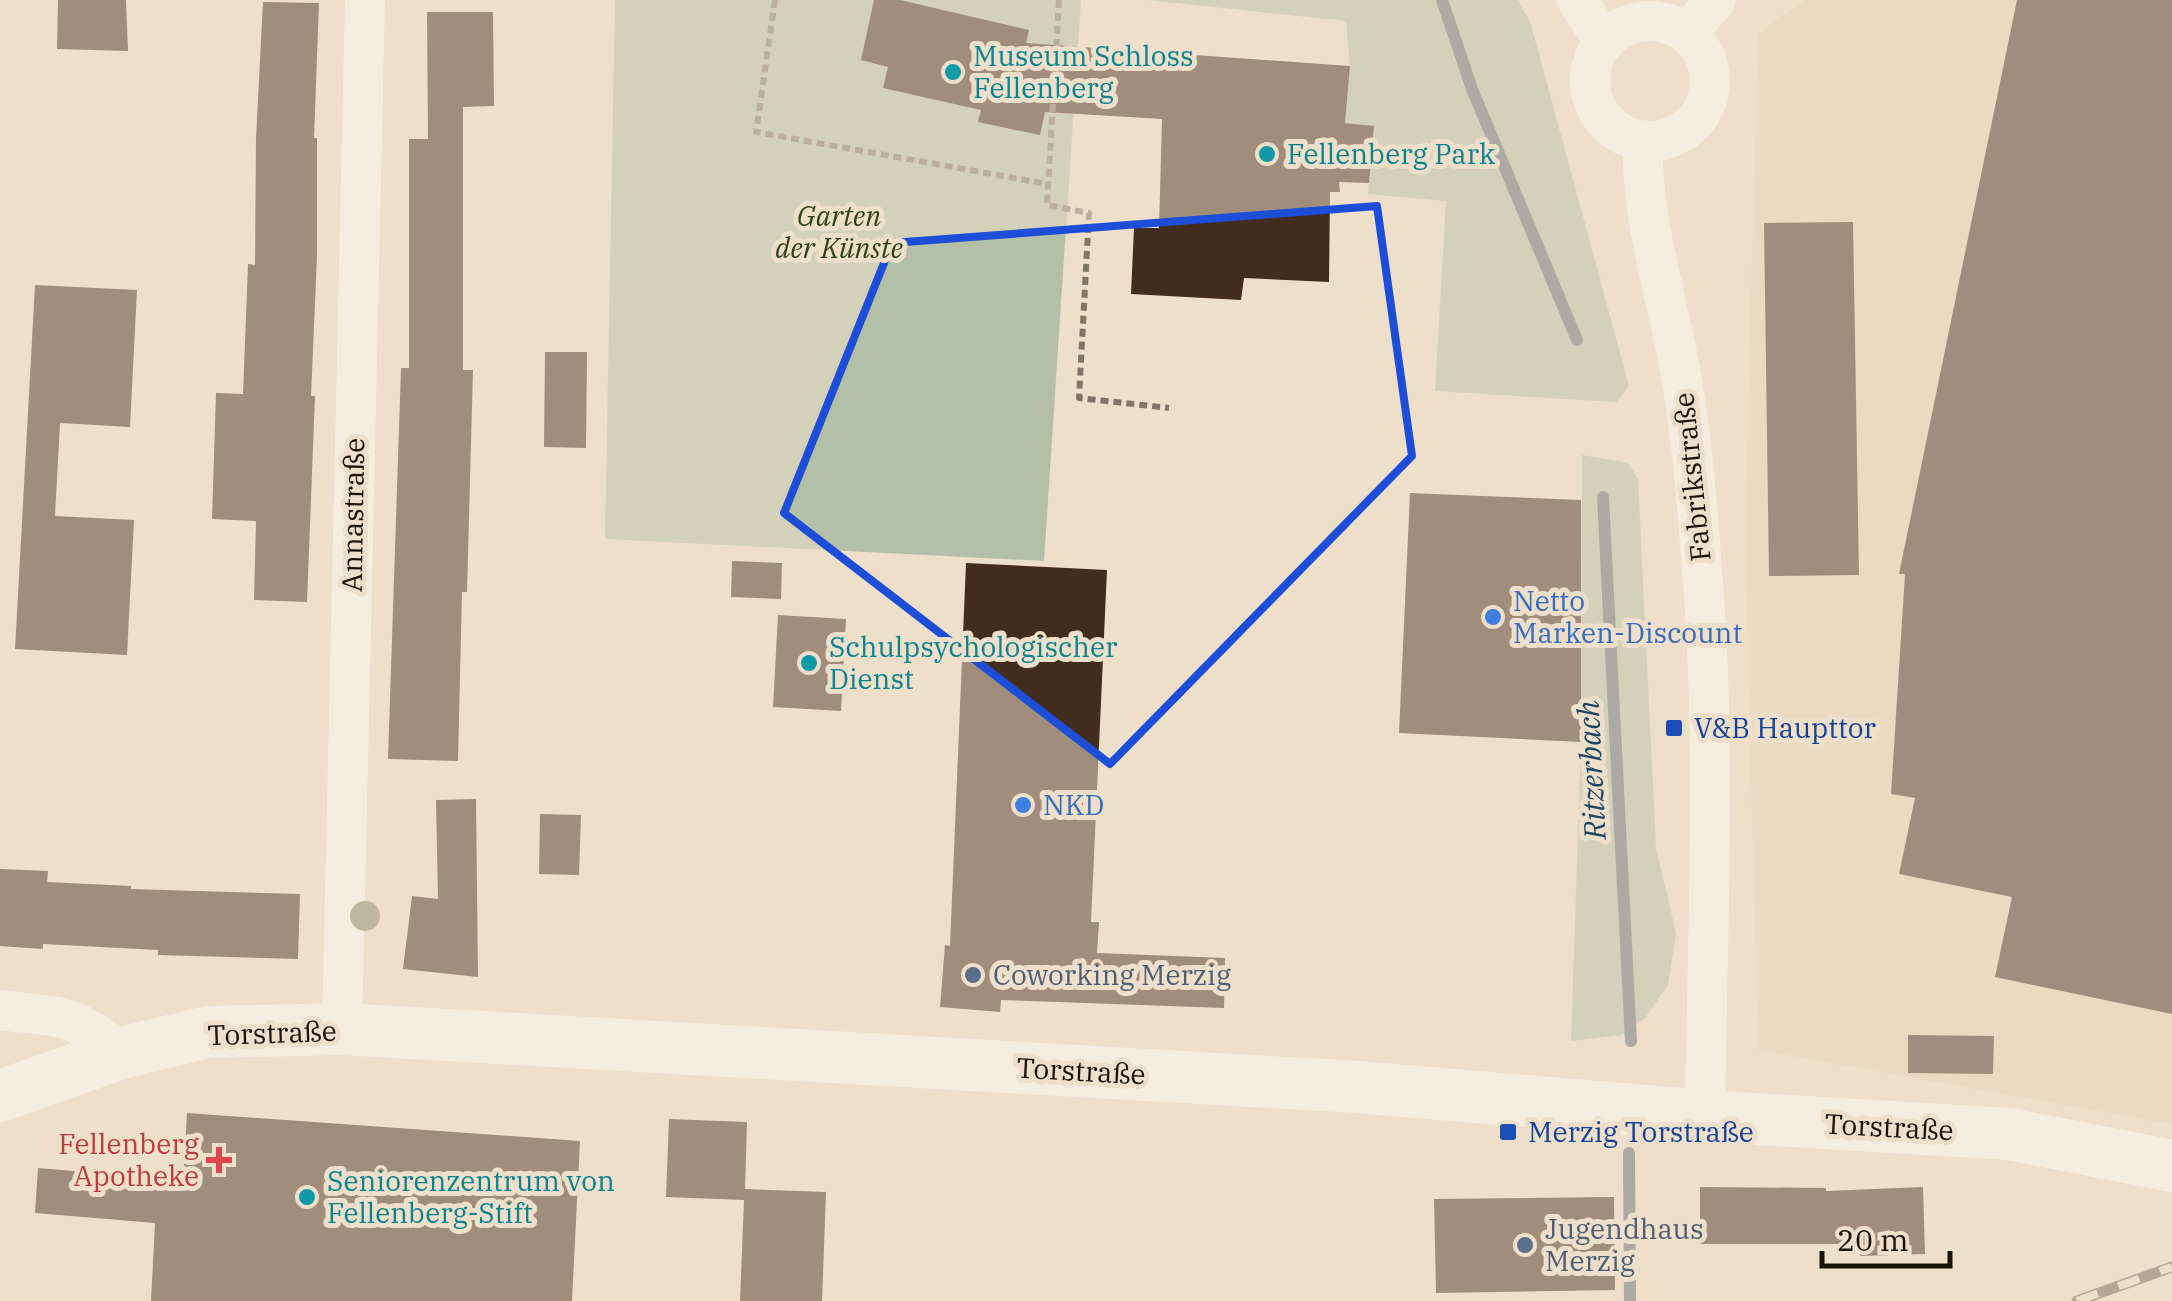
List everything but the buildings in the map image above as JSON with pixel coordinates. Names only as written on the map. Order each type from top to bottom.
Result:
[{"type":"main road","name":"Torstraße","points":[[0,1096],[122,1053],[208,1032],[342,1029],[1358,1087],[1705,1116],[2009,1134],[2172,1166]]},
{"type":"street","name":"Annastraße","points":[[342,1029],[364,0]]},
{"type":"street","points":[[1577,0],[1604,42]]},
{"type":"street","points":[[1688,33],[1716,0]]},
{"type":"street","points":[[1653,20],[1688,33],[1708,62],[1711,81],[1700,116],[1671,138],[1643,142],[1615,130],[1601,116],[1592,98],[1590,78],[1594,59],[1604,42],[1635,22],[1653,20]]},
{"type":"street","name":"Fabrikstraße","points":[[1643,142],[1642,178],[1679,362],[1702,571],[1710,732],[1705,1116]]},
{"type":"street","points":[[0,1010],[72,1019],[96,1031],[122,1053]]},
{"type":"path","points":[[776,0],[756,132],[1048,184]]},
{"type":"path","points":[[1059,0],[1046,205],[1089,213],[1078,398],[1169,408]]},
{"type":"highlighted area","points":[[1377,206],[1412,456],[1110,764],[784,513],[892,243]]},
{"type":"shaded area","points":[[1805,0],[2172,0],[2172,1124],[1758,1050],[1745,535],[1758,34]]},
{"type":"green space","name":"Garten der Künste","points":[[615,0],[1081,0],[1044,561],[605,539]]},
{"type":"green space","points":[[1147,0],[1517,0],[1530,21],[1629,386],[1616,402],[1435,391],[1446,201],[1368,194],[1374,126],[1345,123],[1350,66],[1346,21]]},
{"type":"green space","points":[[1582,455],[1628,463],[1638,479],[1656,848],[1676,933],[1668,985],[1645,1018],[1621,1035],[1571,1041],[1581,742]]},
{"type":"waterway","name":"Ritzerbach","points":[[1442,0],[1472,89],[1577,340]]},
{"type":"waterway","name":"Ritzerbach","points":[[1603,497],[1631,1041]]},
{"type":"waterway","name":"Ritzerbach","points":[[1629,1153],[1630,1301]]},
{"type":"railway","points":[[2077,1301],[2172,1267]]},
{"type":"place","name":"Museum Schloss Fellenberg","points":[[953,72]]},
{"type":"place","name":"Fellenberg Park","points":[[1267,154]]},
{"type":"place","name":"Netto Marken-Discount","points":[[1493,617]]},
{"type":"place","name":"Schulpsychologischer Dienst","points":[[809,663]]},
{"type":"place","name":"V&B Haupttor","points":[[1674,728]]},
{"type":"place","name":"NKD","points":[[1023,805]]},
{"type":"place","name":"Coworking Merzig","points":[[973,975]]},
{"type":"place","name":"Merzig Torstraße","points":[[1508,1132]]},
{"type":"place","name":"Fellenberg Apotheke","points":[[219,1160]]},
{"type":"place","name":"Seniorenzentrum von Fellenberg-Stift","points":[[307,1197]]},
{"type":"place","name":"Jugendhaus Merzig","points":[[1525,1245]]}]
